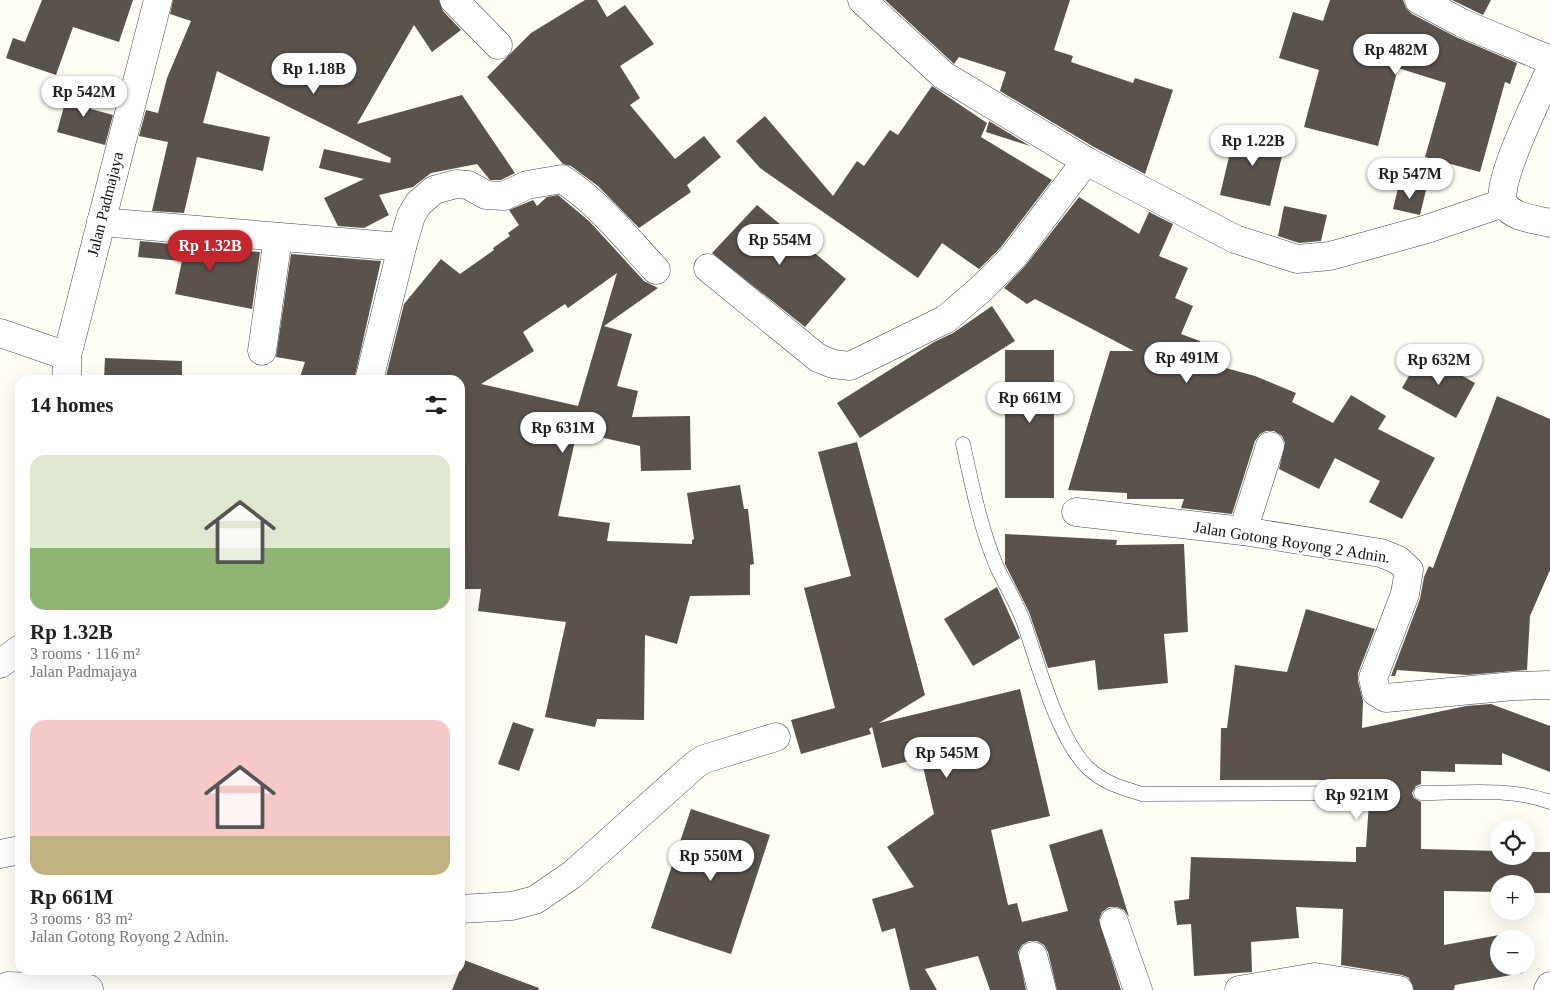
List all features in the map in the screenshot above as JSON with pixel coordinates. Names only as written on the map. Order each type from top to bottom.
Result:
[{"type":"street","name":"Jalan Padmajaya","points":[[67,368],[101,222],[158,0]]},
{"type":"street","points":[[454,0],[498,45]]},
{"type":"street","points":[[862,0],[943,75],[1086,161],[1235,239],[1297,259],[1330,256],[1427,229],[1503,203]]},
{"type":"street","points":[[1419,0],[1462,22],[1550,60]]},
{"type":"street","points":[[1550,70],[1507,170],[1502,188],[1503,203],[1511,212],[1550,223]]},
{"type":"street","points":[[708,268],[818,358],[833,364],[850,366],[946,318],[981,289],[1013,257],[1086,161]]},
{"type":"street","points":[[370,375],[411,216],[418,204],[434,190],[456,184],[468,185],[486,195],[504,196],[527,185],[562,179],[573,186],[597,208],[656,270]]},
{"type":"street","points":[[101,222],[402,247]]},
{"type":"street","points":[[262,352],[278,238]]},
{"type":"street","points":[[0,334],[67,368]]},
{"type":"street","points":[[1243,531],[1270,446]]},
{"type":"street","name":"Jalan Gotong Royong 2 Adnin.","points":[[1076,512],[1243,531],[1381,553],[1398,560],[1409,570],[1405,594],[1373,678],[1376,692],[1386,698],[1550,685]]},
{"type":"street","points":[[0,664],[15,653]]},
{"type":"street","points":[[465,910],[512,906],[535,900],[573,874],[695,765],[704,759],[776,736]]},
{"type":"street","points":[[0,854],[15,851]]},
{"type":"street","points":[[1114,922],[1138,990]]},
{"type":"street","points":[[1032,956],[1042,990]]},
{"type":"street","points":[[1238,990],[1315,977],[1399,990]]},
{"type":"street","points":[[8,986],[89,983]]},
{"type":"street","points":[[1548,990],[1550,986]]},
{"type":"lane","points":[[963,444],[982,525],[996,566],[1014,598],[1042,678],[1072,748],[1088,768],[1111,785],[1142,794],[1370,793]]},
{"type":"lane","points":[[1421,793],[1502,793],[1536,797],[1550,802]]},
{"type":"building","points":[[42,0],[133,0],[119,42],[73,27],[56,75],[6,58],[13,38],[25,42]]},
{"type":"building","points":[[173,0],[439,0],[443,11],[461,30],[432,52],[414,25],[357,124],[462,95],[515,173],[501,180],[490,180],[477,164],[431,173],[413,187],[379,195],[389,215],[364,228],[338,226],[324,198],[364,179],[319,168],[324,149],[390,163],[391,158],[217,71],[203,123],[270,137],[263,171],[197,157],[184,213],[152,211],[168,142],[139,136],[146,110],[158,113],[167,78],[191,21],[170,14]]},
{"type":"building","points":[[585,0],[597,0],[607,17],[625,5],[654,44],[620,66],[640,98],[630,105],[675,159],[704,136],[721,157],[687,185],[691,192],[639,228],[598,186],[571,166],[563,164],[487,77],[531,33]]},
{"type":"building","points":[[885,0],[1070,0],[1054,50],[1073,56],[1071,62],[1133,83],[1135,78],[1173,90],[1145,174],[1094,147],[1000,91],[1006,72],[959,57],[954,64]]},
{"type":"building","points":[[1330,0],[1403,0],[1406,8],[1412,14],[1456,37],[1517,63],[1510,84],[1505,82],[1480,172],[1425,157],[1446,83],[1398,68],[1378,146],[1304,127],[1319,70],[1279,58],[1293,12],[1323,21]]},
{"type":"building","points":[[1452,0],[1491,0],[1483,15]]},
{"type":"building","points":[[932,86],[987,123],[981,137],[1052,180],[1001,247],[979,269],[942,243],[918,278],[760,168],[736,141],[765,116],[833,196],[857,161],[864,166],[890,130],[898,135]]},
{"type":"building","points":[[69,88],[95,95],[91,109],[113,115],[105,145],[57,132]]},
{"type":"building","points":[[989,121],[1030,146],[986,132]]},
{"type":"building","points":[[1236,127],[1286,139],[1270,206],[1220,195]]},
{"type":"building","points":[[1399,184],[1426,190],[1420,215],[1393,209]]},
{"type":"building","points":[[558,195],[589,221],[644,281],[658,288],[604,326],[632,334],[617,386],[638,391],[632,417],[690,416],[691,470],[641,471],[640,446],[577,432],[558,516],[610,523],[607,541],[692,544],[694,539],[687,493],[740,485],[744,509],[748,509],[754,564],[750,565],[750,595],[690,596],[677,644],[645,635],[644,720],[597,719],[595,727],[545,717],[566,622],[478,611],[481,589],[465,589],[465,375],[386,375],[404,304],[441,259],[460,274],[494,250],[493,248],[510,236],[508,233],[519,225],[509,210],[533,200],[537,206],[547,197]],"holes":[[[617,273],[578,406],[481,384],[534,351],[523,332],[565,304],[568,308]]]},
{"type":"building","points":[[1079,197],[1139,234],[1149,212],[1173,224],[1159,256],[1188,268],[1175,298],[1193,306],[1181,334],[1200,341],[1193,359],[1255,376],[1296,393],[1292,402],[1333,423],[1351,395],[1386,416],[1378,429],[1435,458],[1402,519],[1369,502],[1380,481],[1335,458],[1319,489],[1279,469],[1285,443],[1282,436],[1274,431],[1266,431],[1260,434],[1255,441],[1232,514],[1181,508],[1184,499],[1127,499],[1127,493],[1068,490],[1110,351],[1134,351],[1035,299],[1027,304],[1004,288],[1025,266]]},
{"type":"building","points":[[757,205],[846,279],[805,327],[712,253]]},
{"type":"building","points":[[1284,206],[1327,215],[1321,241],[1299,243],[1278,236]]},
{"type":"building","points":[[140,241],[260,252],[252,309],[175,294],[182,261],[138,257]]},
{"type":"building","points":[[291,254],[381,261],[355,375],[301,375],[305,362],[276,357]]},
{"type":"building","points":[[992,306],[1015,341],[860,438],[837,403],[934,342],[953,333]]},
{"type":"building","points":[[1005,350],[1054,350],[1054,498],[1005,498]]},
{"type":"building","points":[[1422,353],[1475,383],[1456,418],[1402,388]]},
{"type":"building","points":[[105,358],[182,361],[182,375],[104,375]]},
{"type":"building","points":[[1497,396],[1550,419],[1550,570],[1530,616],[1527,670],[1467,675],[1397,670],[1395,676],[1391,676],[1420,599],[1424,577],[1429,566],[1433,568]]},
{"type":"building","points":[[857,442],[925,695],[879,723],[1020,689],[1050,816],[991,830],[1008,905],[1017,903],[1022,922],[1068,911],[1049,845],[1102,829],[1129,917],[1124,910],[1117,907],[1109,907],[1102,912],[1099,920],[1121,990],[1057,990],[1048,952],[1044,945],[1037,941],[1029,941],[1022,945],[1018,952],[1026,990],[990,990],[978,956],[925,969],[937,990],[910,990],[895,928],[882,932],[872,899],[914,887],[887,847],[934,814],[921,758],[882,768],[872,727],[869,729],[871,734],[801,754],[791,720],[835,708],[804,588],[851,576],[818,452]]},
{"type":"building","points":[[1005,534],[1117,540],[1116,545],[1184,544],[1188,632],[1164,634],[1168,683],[1098,690],[1095,660],[1048,668],[1029,612],[1005,564]]},
{"type":"building","points":[[997,587],[1020,638],[973,666],[944,619]]},
{"type":"building","points":[[1306,609],[1375,629],[1358,673],[1363,701],[1362,728],[1466,706],[1491,704],[1550,726],[1550,772],[1502,753],[1502,765],[1455,764],[1455,772],[1421,771],[1421,784],[1416,786],[1412,793],[1414,798],[1421,802],[1421,849],[1490,851],[1490,865],[1535,865],[1535,852],[1550,852],[1550,893],[1535,893],[1535,875],[1490,875],[1490,892],[1444,891],[1444,945],[1490,937],[1490,975],[1512,975],[1455,985],[1454,990],[1414,990],[1409,978],[1402,975],[1341,965],[1343,909],[1296,907],[1299,938],[1251,942],[1252,972],[1194,976],[1191,924],[1177,925],[1174,901],[1189,899],[1191,857],[1356,862],[1356,847],[1366,847],[1369,802],[1375,800],[1379,793],[1377,788],[1371,784],[1371,780],[1220,780],[1221,728],[1227,728],[1235,665],[1287,672]]},
{"type":"building","points":[[513,722],[534,729],[519,771],[498,764]]},
{"type":"building","points":[[691,809],[770,835],[731,954],[651,928]]},
{"type":"building","points":[[465,960],[539,988],[538,990],[452,990],[458,975],[465,975]]}]
